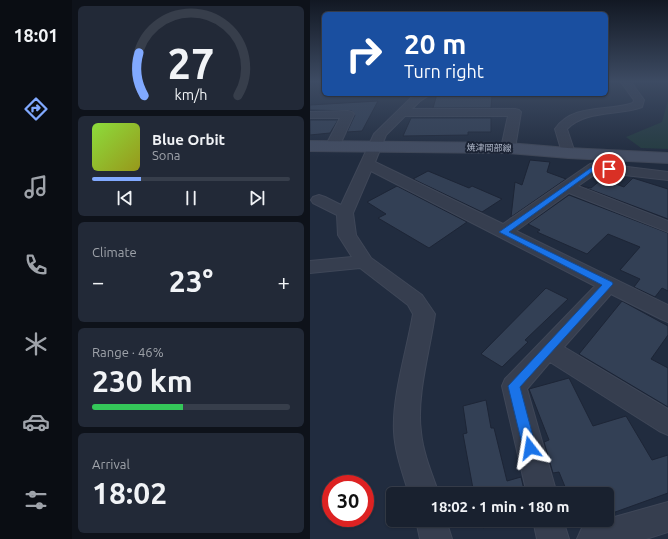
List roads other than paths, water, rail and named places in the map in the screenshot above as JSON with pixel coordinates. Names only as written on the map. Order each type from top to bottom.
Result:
[{"type":"main road","name":"焼津岡部線","points":[[310,146],[332,146],[372,155],[508,148],[568,153],[668,158]]},
{"type":"street","points":[[408,107],[380,134],[372,155],[344,213],[347,235],[364,262],[415,300],[424,314],[410,388],[407,427],[415,465],[422,487]]},
{"type":"street","points":[[568,153],[561,130],[566,122],[577,116],[597,111],[634,107]]},
{"type":"street","points":[[402,114],[515,112],[508,148]]},
{"type":"street","points":[[310,114],[348,114],[332,146]]},
{"type":"street","points":[[372,155],[503,232],[668,314]]},
{"type":"street","points":[[503,232],[595,167],[668,176]]},
{"type":"street","points":[[567,187],[668,227]]},
{"type":"street","points":[[320,200],[344,213]]},
{"type":"street","points":[[310,267],[364,262]]},
{"type":"street","points":[[540,487],[514,386],[609,284]]},
{"type":"street","points":[[549,350],[668,423]]},
{"type":"street","points":[[593,539],[668,517]]},
{"type":"street","points":[[433,527],[436,539]]},
{"type":"street","points":[[550,527],[553,539]]}]
